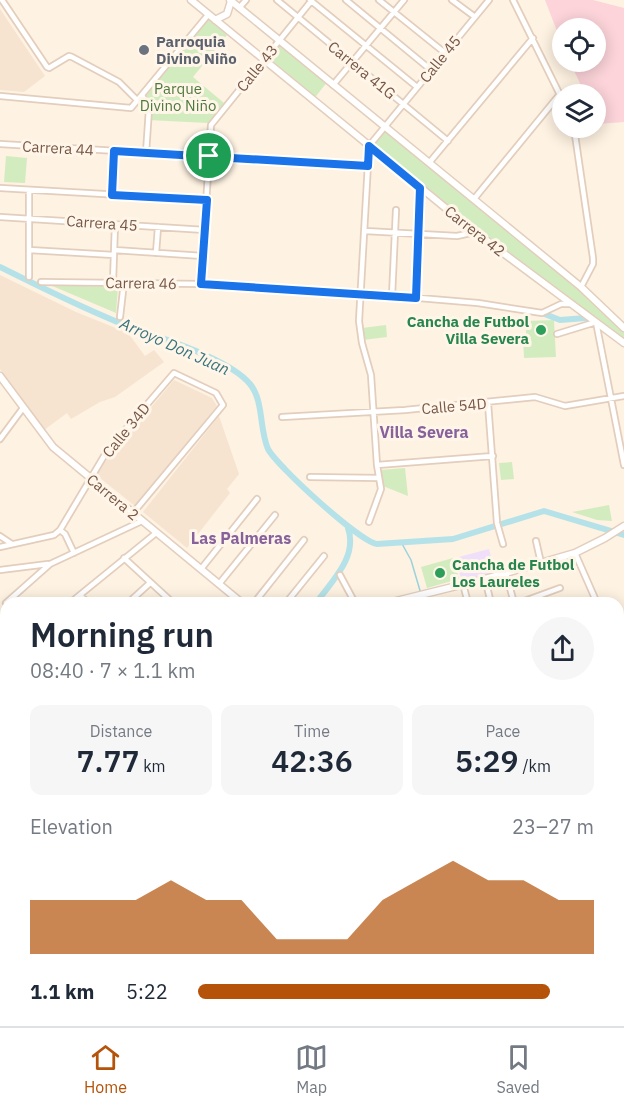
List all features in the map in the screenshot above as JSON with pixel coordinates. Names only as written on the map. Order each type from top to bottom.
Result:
[{"type":"street","points":[[2,0],[46,67],[49,68],[69,56],[72,57],[119,82],[137,100]]},
{"type":"street","name":"Carrera 42","points":[[191,0],[475,232],[624,344]]},
{"type":"street","points":[[239,8],[246,0]]},
{"type":"street","name":"Carrera 41G","points":[[277,0],[448,141]]},
{"type":"street","points":[[311,0],[417,87]]},
{"type":"street","name":"Calle 43","points":[[201,284],[211,125],[311,0]]},
{"type":"street","points":[[346,0],[431,70]]},
{"type":"street","points":[[379,0],[445,53]]},
{"type":"street","points":[[333,85],[404,0]]},
{"type":"street","points":[[452,0],[475,17]]},
{"type":"street","name":"Calle 45","points":[[369,146],[489,0]]},
{"type":"street","points":[[513,0],[555,84]]},
{"type":"street","points":[[215,20],[227,14],[231,1]]},
{"type":"street","name":"Carrera 42","points":[[231,1],[581,287],[624,328]]},
{"type":"street","points":[[0,96],[131,108],[208,15]]},
{"type":"street","points":[[429,163],[533,38]]},
{"type":"street","points":[[142,94],[149,110],[146,153]]},
{"type":"street","points":[[474,200],[552,107]]},
{"type":"street","points":[[575,138],[593,258],[593,264],[581,287]]},
{"type":"street","name":"Carrera 44","points":[[0,144],[368,166]]},
{"type":"street","points":[[369,146],[359,321],[362,343],[372,375],[376,465],[381,489],[369,522]]},
{"type":"street","points":[[112,195],[114,151]]},
{"type":"street","points":[[0,188],[207,200]]},
{"type":"street","points":[[416,298],[420,188]]},
{"type":"street","points":[[29,190],[29,278]]},
{"type":"street","points":[[392,296],[396,210]]},
{"type":"street","name":"Carrera 45","points":[[0,217],[205,230]]},
{"type":"street","points":[[113,282],[115,224]]},
{"type":"street","points":[[156,253],[158,227]]},
{"type":"street","points":[[365,231],[457,236],[475,232]]},
{"type":"street","points":[[29,250],[203,256]]},
{"type":"street","name":"Carrera 46","points":[[41,282],[201,284],[360,293],[478,303],[542,314],[561,304],[572,304]]},
{"type":"street","points":[[120,317],[123,282]]},
{"type":"street","points":[[561,296],[561,304]]},
{"type":"street","points":[[557,334],[596,322],[624,465]]},
{"type":"street","name":"Calle 34D","points":[[60,530],[107,452],[174,373],[216,393],[223,405],[133,513]]},
{"type":"street","name":"Carrera 2","points":[[1,380],[53,447],[235,597]]},
{"type":"street","name":"Calle 54D","points":[[282,417],[488,403],[535,397],[566,406],[624,396]]},
{"type":"street","points":[[488,403],[497,523],[503,544]]},
{"type":"street","points":[[0,439],[23,408]]},
{"type":"street","points":[[376,465],[493,456]]},
{"type":"street","points":[[310,477],[379,477]]},
{"type":"street","points":[[201,569],[257,499]]},
{"type":"street","points":[[219,584],[275,515]]},
{"type":"street","points":[[13,597],[50,564],[142,520]]},
{"type":"street","points":[[412,597],[574,553],[621,528]]},
{"type":"street","points":[[0,547],[54,535],[60,530],[65,534],[74,553]]},
{"type":"street","points":[[78,597],[156,533]]},
{"type":"street","points":[[0,536],[12,544]]},
{"type":"street","points":[[259,597],[304,540]]},
{"type":"street","points":[[536,541],[541,563]]},
{"type":"street","points":[[574,553],[595,597]]},
{"type":"street","points":[[291,597],[324,556]]},
{"type":"street","points":[[124,558],[165,597]]},
{"type":"street","points":[[0,570],[50,564]]},
{"type":"street","points":[[506,573],[512,597]]},
{"type":"street","points":[[340,575],[352,597]]},
{"type":"street","points":[[484,579],[488,597]]},
{"type":"street","points":[[135,597],[150,583]]},
{"type":"street","points":[[463,584],[466,597]]},
{"type":"street","points":[[535,597],[560,588]]},
{"type":"shaded area","points":[[545,0],[593,0],[624,8],[624,122],[606,123],[606,84],[580,84],[575,72],[606,72],[606,18],[552,18]]},
{"type":"shaded area","points":[[0,9],[45,76],[24,92],[0,90]]},
{"type":"shaded area","points":[[0,275],[76,312],[128,333],[145,356],[154,350],[164,362],[115,397],[100,402],[71,419],[67,413],[44,430],[0,369]]},
{"type":"shaded area","points":[[174,380],[212,398],[217,406],[135,506],[95,474]]},
{"type":"shaded area","points":[[219,416],[239,474],[227,489],[230,493],[187,548],[143,512]]},
{"type":"shaded area","points":[[489,549],[495,572],[462,581],[455,558]]},
{"type":"green space","name":"Parque Divino Niño","points":[[208,19],[227,35],[193,77],[224,103],[208,123],[148,120],[151,107],[146,96]]},
{"type":"green space","points":[[279,40],[328,81],[313,100],[264,59]]},
{"type":"green space","points":[[384,127],[568,277],[624,332],[624,338],[570,302],[369,146]]},
{"type":"green space","points":[[6,156],[27,158],[25,183],[4,182]]},
{"type":"green space","points":[[50,285],[118,287],[116,313]]},
{"type":"green space","points":[[554,320],[556,357],[524,358],[523,335],[526,335],[526,321]]},
{"type":"green space","points":[[386,325],[387,337],[363,340],[362,328]]},
{"type":"green space","points":[[512,462],[514,479],[501,480],[499,463]]},
{"type":"green space","points":[[405,468],[408,496],[383,486],[380,470]]},
{"type":"green space","points":[[609,505],[612,521],[597,520],[572,512]]},
{"type":"green space","name":"Cancha de Futbol Los Laureles","points":[[453,558],[459,579],[427,588],[421,567]]},
{"type":"waterway","name":"Arroyo Don Juan","points":[[0,267],[100,315],[206,355],[239,374],[254,391],[265,441],[275,458],[337,518],[377,544],[453,539],[544,511],[624,535]]},
{"type":"waterway","points":[[542,313],[560,320],[586,318]]},
{"type":"waterway","points":[[321,597],[346,559],[350,539],[348,528]]},
{"type":"waterway","points":[[401,542],[411,560],[421,594]]},
{"type":"place","name":"Parroquia Divino Niño","points":[[144,50]]},
{"type":"place","name":"Cancha de Futbol Villa Severa","points":[[541,330]]},
{"type":"place","name":"Cancha de Futbol Los Laureles","points":[[440,573]]},
{"type":"district","name":"Villa Severa","points":[[424,432]]},
{"type":"district","name":"Las Palmeras","points":[[241,538]]},
{"type":"route","points":[[369,146],[420,188],[416,298],[201,284],[207,200],[112,195],[114,151],[209,156],[368,166],[369,146]]}]
